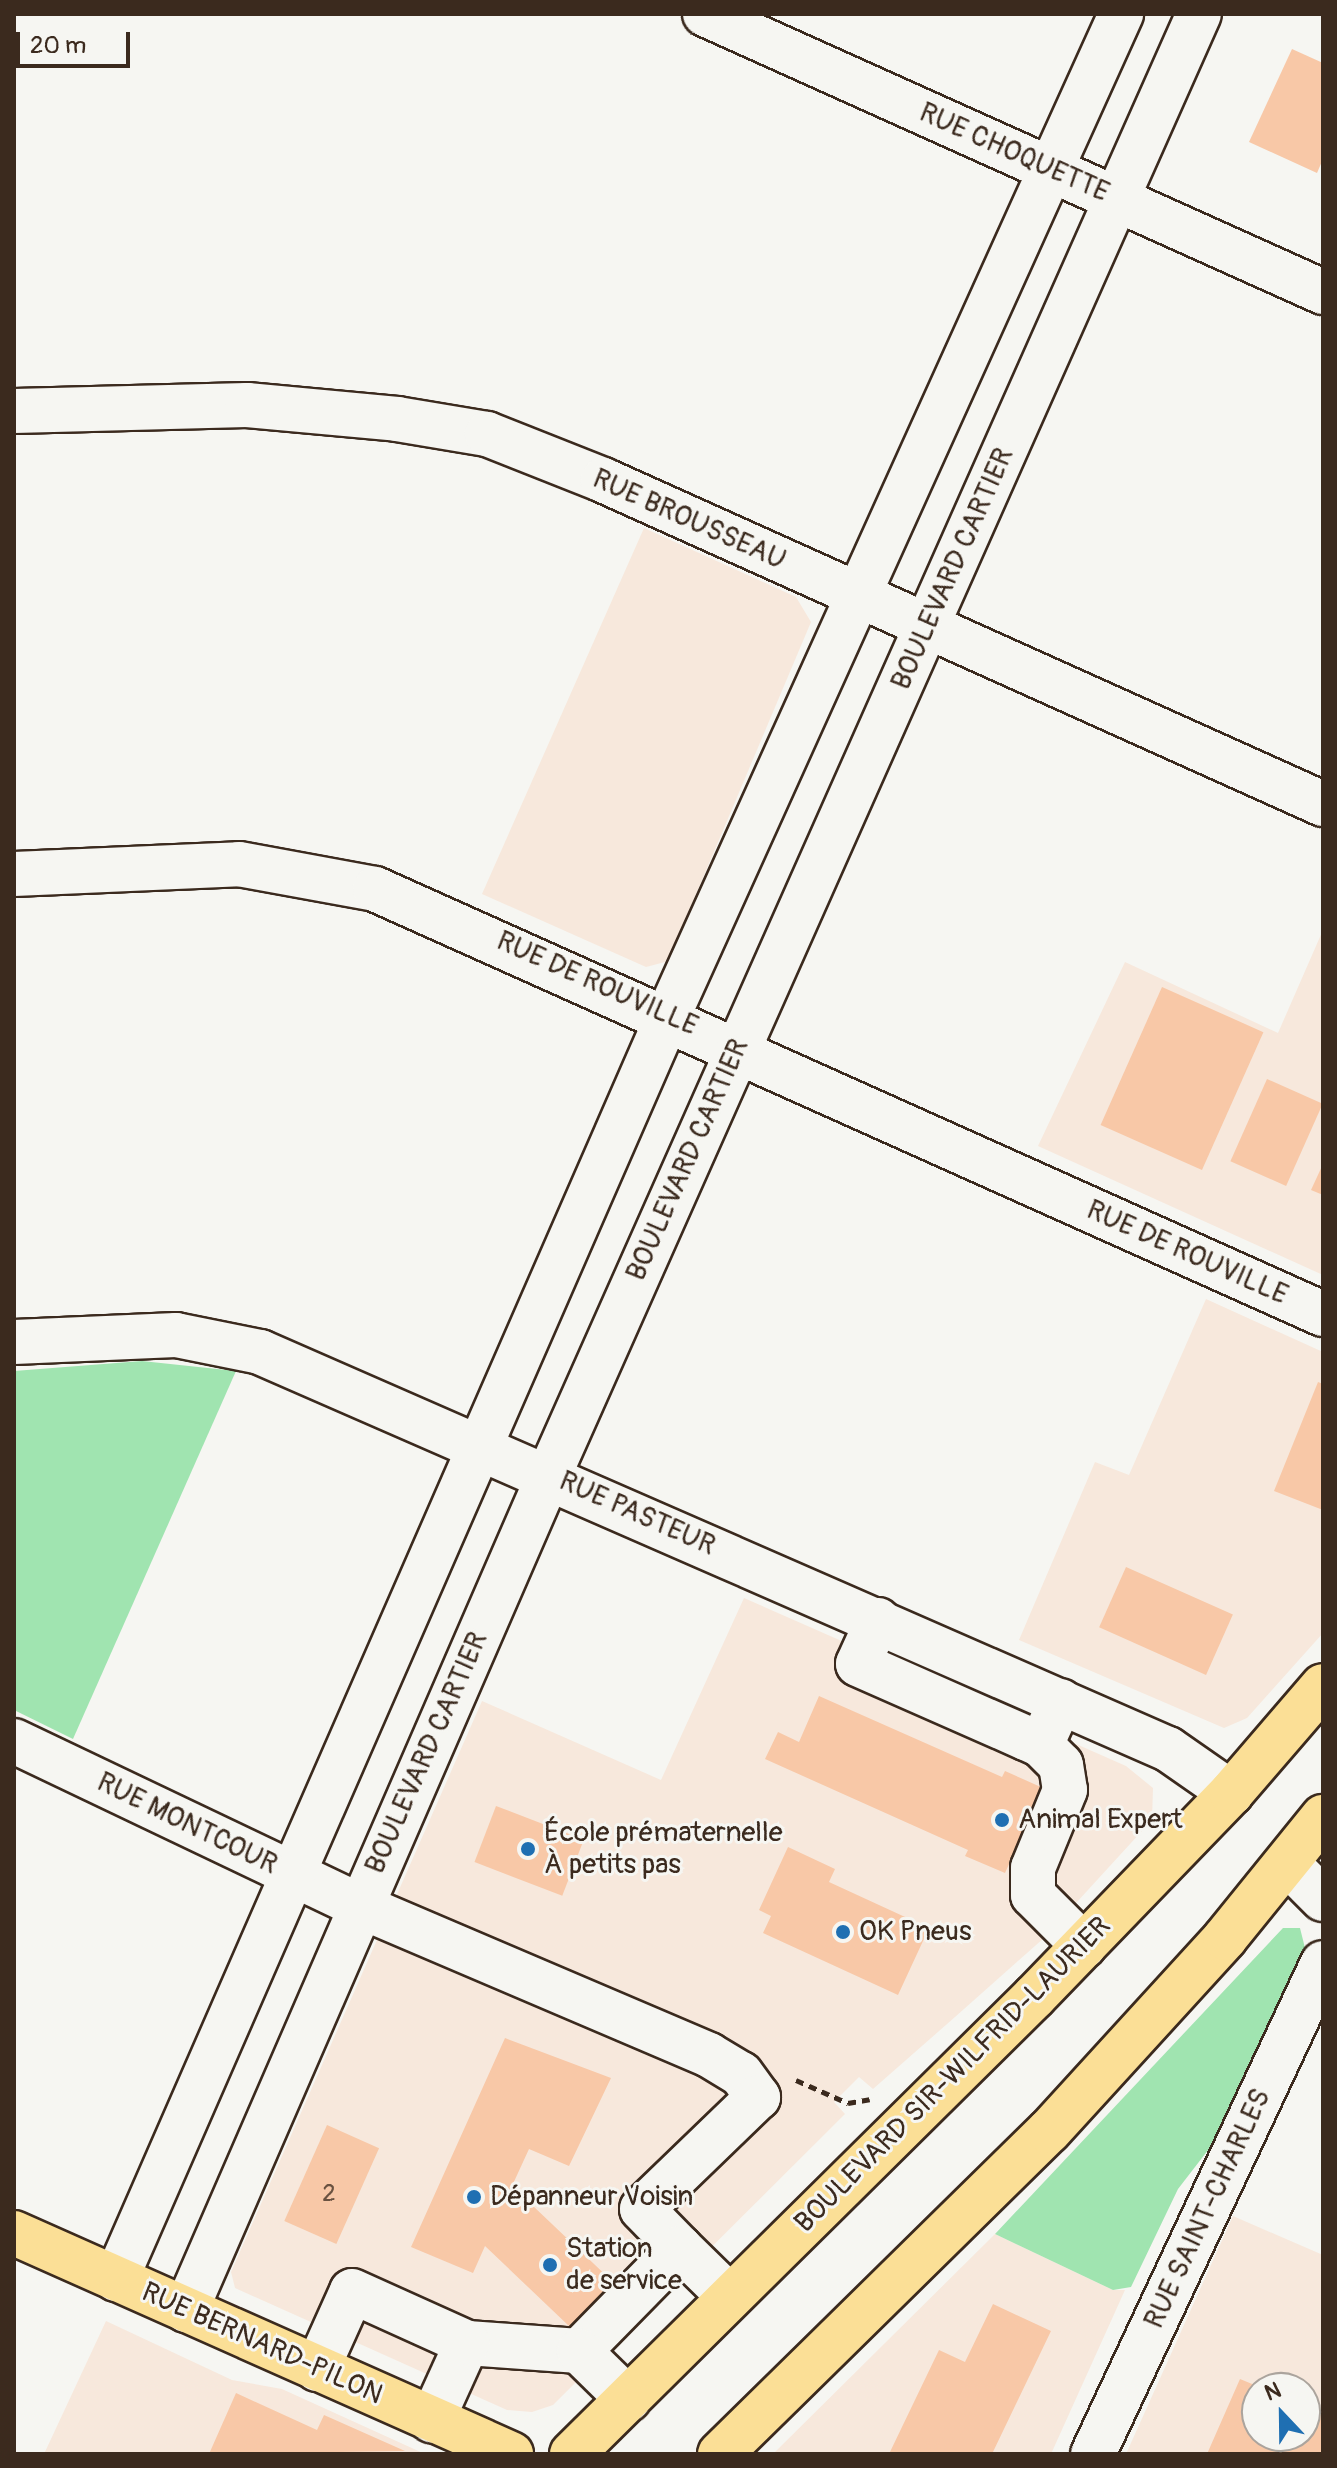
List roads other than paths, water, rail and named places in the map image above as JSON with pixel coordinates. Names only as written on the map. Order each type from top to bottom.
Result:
[{"type":"main road","name":"BOULEVARD SIR-WILFRID-LAURIER","points":[[572,2454],[1084,1946],[1231,1793],[1323,1686]]},
{"type":"main road","points":[[720,2454],[1049,2131],[1287,1863],[1323,1817]]},
{"type":"main road","name":"RUE BERNARD-PILON","points":[[14,2233],[511,2454]]},
{"type":"street","name":"RUE CHOQUETTE","points":[[705,14],[1323,292]]},
{"type":"street","points":[[116,2279],[668,1016],[1121,14]]},
{"type":"street","name":"BOULEVARD CARTIER","points":[[186,2310],[549,1475],[1199,14]]},
{"type":"street","name":"RUE BROUSSEAU","points":[[14,411],[247,405],[397,419],[487,434],[591,475],[1323,804]]},
{"type":"street","name":"RUE DE ROUVILLE","points":[[14,874],[204,863],[342,880],[408,900],[1323,1314]]},
{"type":"street","name":"RUE PASTEUR","points":[[14,1342],[144,1334],[234,1344],[549,1475],[1168,1749],[1231,1793]]},
{"type":"street","points":[[878,1620],[858,1664],[1041,1745],[1061,1765],[1065,1790],[1033,1868],[1033,1895],[1084,1946]]},
{"type":"street","points":[[1041,1745],[1061,1701]]},
{"type":"street","name":"RUE MONTCOUR","points":[[14,1741],[360,1906],[709,2055],[741,2074],[758,2097],[642,2209],[680,2248]]},
{"type":"street","points":[[1287,1863],[1323,1899]]},
{"type":"street","name":"RUE SAINT-CHARLES","points":[[1093,2454],[1323,1963]]},
{"type":"street","points":[[579,2351],[680,2248],[730,2297]]},
{"type":"street","points":[[317,2369],[352,2291],[467,2343],[579,2351],[628,2399]]},
{"type":"street","points":[[432,2420],[467,2343]]},
{"type":"place","name":"Animal Expert","points":[[1002,1820]]},
{"type":"place","name":"École prématernelle À petits pas","points":[[528,1849]]},
{"type":"place","name":"OK Pneus","points":[[843,1932]]},
{"type":"place","name":"Dépanneur Voisin","points":[[474,2197]]},
{"type":"place","name":"Station de service","points":[[550,2265]]}]
